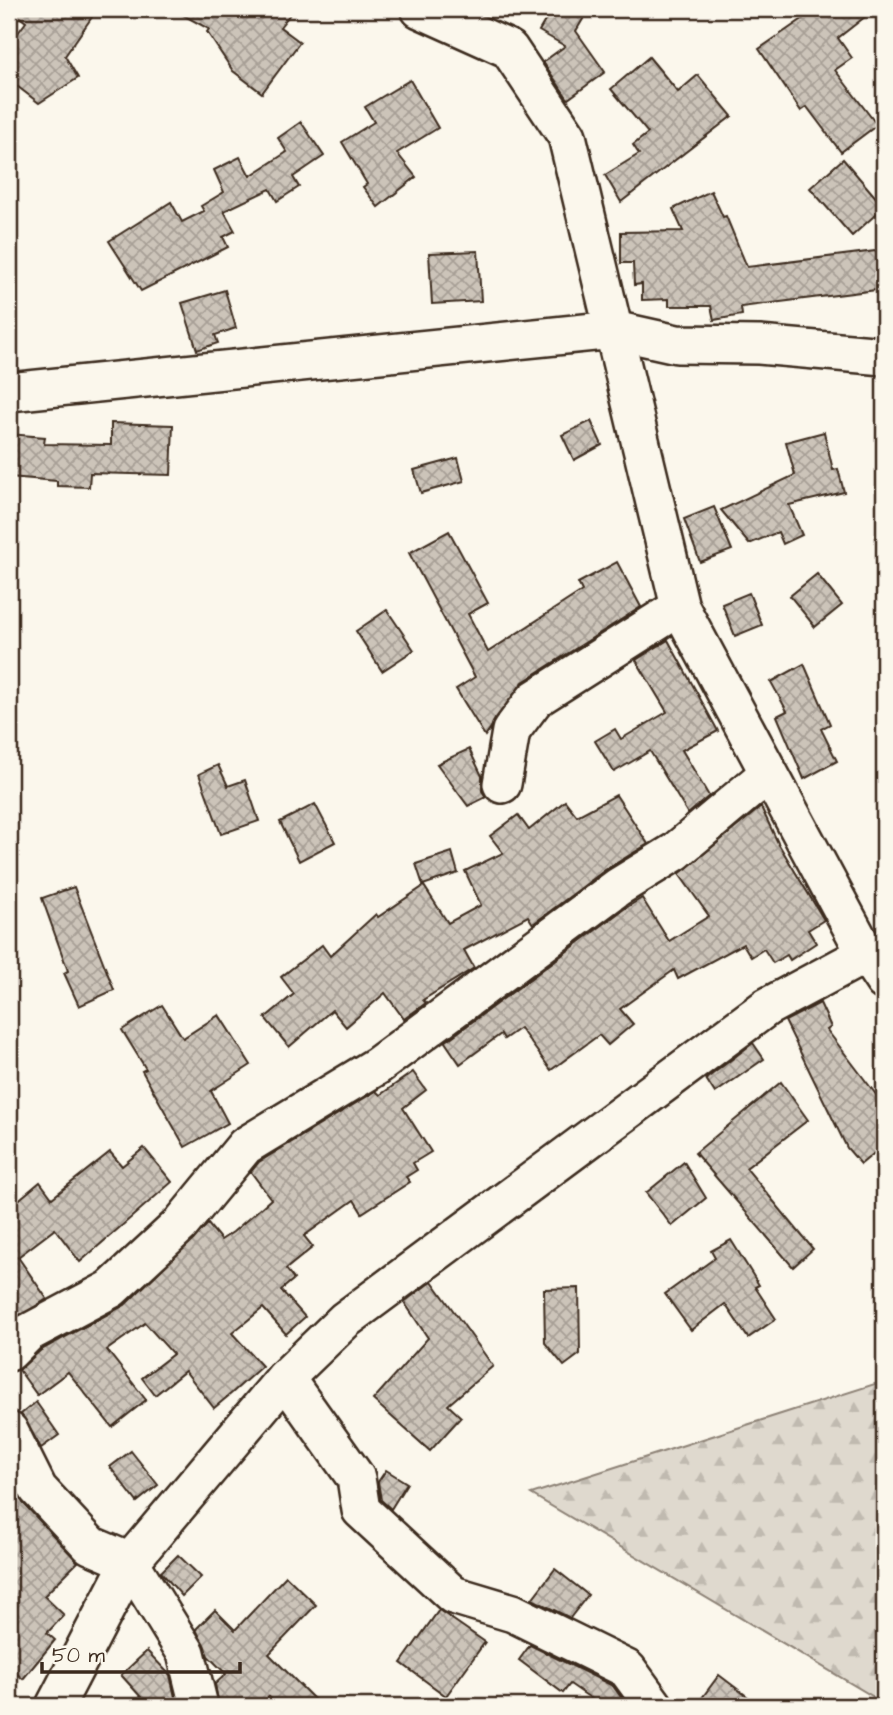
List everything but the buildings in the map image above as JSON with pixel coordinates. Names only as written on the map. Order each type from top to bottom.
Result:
[{"type":"street","points":[[55,1706],[130,1562],[285,1378],[345,1320],[766,1007],[878,962],[768,774],[680,607],[567,136],[509,49],[420,9]]},
{"type":"street","points":[[9,392],[614,330],[677,344],[759,345],[884,356]]},
{"type":"street","points":[[502,784],[511,732],[536,699],[680,607]]},
{"type":"street","points":[[9,1352],[28,1333],[111,1289],[180,1225],[245,1146],[377,1066],[618,887],[675,852],[768,774]]},
{"type":"street","points":[[285,1378],[356,1478],[361,1510],[453,1595],[513,1613],[627,1669],[654,1706]]},
{"type":"street","points":[[9,1431],[38,1489],[46,1498],[90,1545],[130,1562],[186,1653],[199,1706]]},
{"type":"green space","points":[[884,1381],[884,1703],[531,1494]]}]
